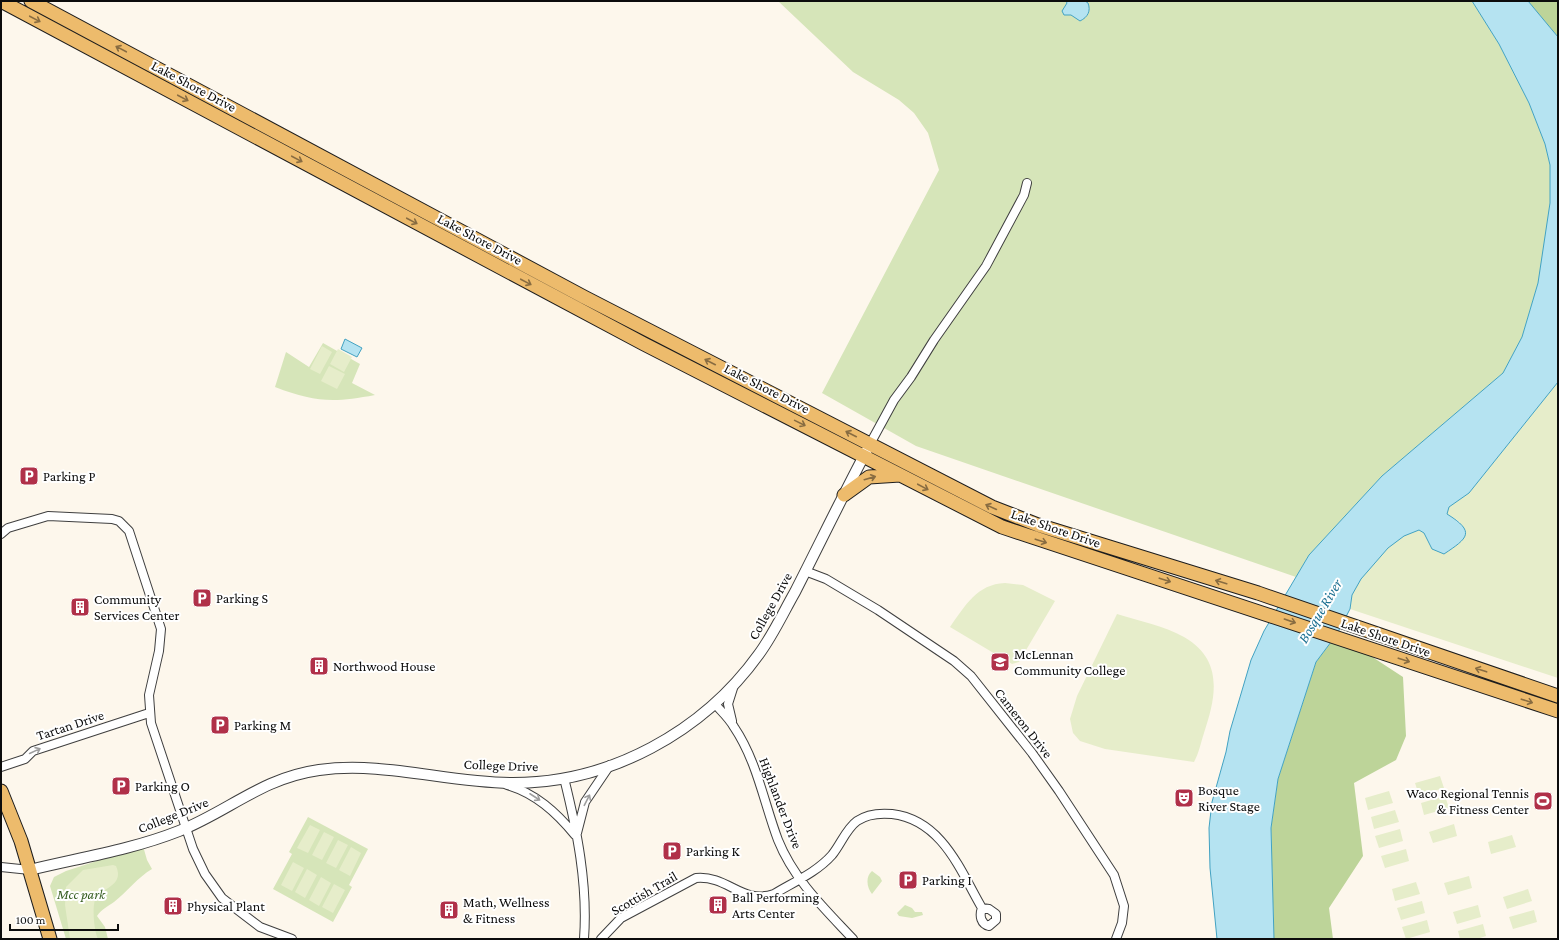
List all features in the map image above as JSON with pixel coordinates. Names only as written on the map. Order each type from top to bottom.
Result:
[{"type":"main road","name":"Lake Shore Drive","points":[[1,1],[644,344],[971,497],[1044,527],[1258,593],[1558,696]]},
{"type":"main road","name":"Lake Shore Drive","points":[[31,1],[867,449],[902,475],[952,503],[1020,534],[1253,609],[1558,711]]},
{"type":"main road","points":[[844,495],[869,477],[902,475]]},
{"type":"main road","points":[[1,791],[21,841],[50,939]]},
{"type":"street","points":[[867,449],[894,400],[986,266],[1024,195],[1027,183]]},
{"type":"street","name":"College Drive","points":[[30,870],[138,844],[186,828],[264,786],[286,778],[319,770],[369,768],[499,782],[542,781],[564,778],[610,766],[635,756],[667,739],[691,723],[715,704],[734,685],[759,654],[771,636],[867,449]]},
{"type":"street","points":[[1,534],[8,528],[48,516],[112,518],[125,525],[129,531],[161,629],[159,651],[149,695],[149,714],[198,861],[205,874],[222,898],[260,927],[292,939]]},
{"type":"street","name":"Cameron Drive","points":[[805,571],[826,579],[859,598],[954,661],[971,676],[1037,760],[1114,875],[1124,906],[1122,923],[1116,939]]},
{"type":"street","name":"Highlander Drive","points":[[734,685],[728,704],[735,727],[750,757],[778,840],[799,879],[817,901],[853,939]]},
{"type":"street","name":"Highlander Drive","points":[[715,704],[735,727]]},
{"type":"street","name":"Tartan Drive","points":[[1,766],[26,759],[33,751],[149,714]]},
{"type":"street","points":[[576,838],[579,820],[585,802],[610,766]]},
{"type":"street","points":[[564,778],[576,838],[586,908],[584,939]]},
{"type":"street","points":[[499,782],[522,789],[538,799],[557,815],[576,838]]},
{"type":"street","name":"Scottish Trail","points":[[601,939],[621,918],[696,878],[704,877],[719,880],[736,890],[754,897],[766,897],[774,894],[821,865],[832,854],[856,821],[875,814],[902,815],[925,825],[936,834],[954,858],[982,908]]},
{"type":"street","points":[[1,867],[30,870]]},
{"type":"green space","points":[[778,1],[1472,1],[1499,44],[1529,103],[1545,144],[1550,165],[1550,203],[1546,237],[1538,283],[1522,337],[1503,373],[1382,476],[1309,555],[1296,577],[916,446],[822,393],[939,170],[928,133],[914,113],[899,100],[853,72]]},
{"type":"green space","points":[[1528,1],[1558,1],[1558,37],[1532,6]]},
{"type":"green space","points":[[323,343],[360,364],[352,383],[375,395],[360,398],[324,400],[301,396],[275,387],[286,352],[309,367]]},
{"type":"green space","points":[[322,346],[332,352],[320,374],[310,369]]},
{"type":"green space","points":[[338,349],[352,357],[344,372],[330,364]]},
{"type":"green space","points":[[329,366],[345,374],[337,389],[321,381]]},
{"type":"green space","points":[[1558,382],[1558,678],[1350,609],[1351,596],[1362,578],[1380,556],[1400,538],[1419,530],[1424,533],[1432,549],[1460,522],[1447,514],[1449,507],[1469,493]]},
{"type":"green space","points":[[1005,583],[1023,585],[1055,601],[1019,662],[1012,664],[950,627],[967,604],[979,592],[995,584]]},
{"type":"green space","points":[[1117,614],[1177,633],[1197,646],[1206,657],[1214,680],[1212,706],[1199,751],[1194,762],[1105,749],[1080,741],[1073,733],[1070,719],[1077,696]]},
{"type":"green space","points":[[1337,634],[1403,677],[1406,736],[1396,760],[1354,783],[1363,856],[1329,908],[1333,939],[1274,939],[1271,828],[1278,779],[1316,662]]},
{"type":"green space","points":[[1440,776],[1444,788],[1419,795],[1415,783]]},
{"type":"green space","points":[[1389,791],[1393,803],[1368,810],[1365,798]]},
{"type":"green space","points":[[1445,796],[1449,808],[1424,815],[1421,803]]},
{"type":"green space","points":[[1395,810],[1399,822],[1374,829],[1371,817]]},
{"type":"green space","points":[[308,817],[368,849],[349,885],[352,887],[333,922],[273,889],[292,854],[289,852]]},
{"type":"green space","points":[[1454,824],[1457,836],[1433,843],[1429,832]]},
{"type":"green space","points":[[310,825],[320,830],[308,853],[297,848]]},
{"type":"green space","points":[[1400,829],[1403,841],[1379,848],[1375,836]]},
{"type":"green space","points":[[324,832],[334,837],[322,860],[312,855]]},
{"type":"green space","points":[[1512,835],[1516,847],[1491,854],[1488,842]]},
{"type":"green space","points":[[338,840],[348,845],[336,868],[326,863]]},
{"type":"green space","name":"Mcc park","points":[[143,846],[147,860],[152,869],[97,916],[105,927],[108,939],[66,939],[50,886],[54,877],[66,871]]},
{"type":"green space","points":[[351,847],[361,853],[350,876],[339,870]]},
{"type":"green space","points":[[1406,849],[1409,861],[1385,868],[1381,856]]},
{"type":"green space","points":[[293,862],[304,868],[292,891],[281,885]]},
{"type":"green space","points":[[113,865],[116,866],[118,872],[116,881],[97,896],[95,900],[94,924],[98,939],[70,939],[65,905],[66,887],[83,870]]},
{"type":"green space","points":[[307,869],[317,875],[305,898],[295,892]]},
{"type":"green space","points":[[872,871],[880,877],[882,881],[872,894],[869,889],[868,876]]},
{"type":"green space","points":[[1469,876],[1472,888],[1448,895],[1444,883]]},
{"type":"green space","points":[[321,877],[331,883],[319,906],[309,900]]},
{"type":"green space","points":[[1416,882],[1420,894],[1395,901],[1392,889]]},
{"type":"green space","points":[[334,884],[345,890],[333,913],[322,907]]},
{"type":"green space","points":[[1528,889],[1532,901],[1507,909],[1503,897]]},
{"type":"green space","points":[[1422,901],[1425,913],[1401,920],[1397,908]]},
{"type":"green space","points":[[905,905],[912,908],[915,912],[922,912],[923,915],[912,918],[899,916],[897,913]]},
{"type":"green space","points":[[1478,905],[1481,917],[1457,924],[1453,912]]},
{"type":"green space","points":[[1534,910],[1537,922],[1513,929],[1509,917]]},
{"type":"green space","points":[[1427,920],[1430,932],[1406,939],[1402,927]]},
{"type":"green space","points":[[1483,924],[1486,936],[1477,939],[1460,939],[1458,931]]},
{"type":"water","points":[[1066,1],[1085,1],[1088,3],[1089,11],[1087,16],[1080,21],[1071,15],[1064,15],[1062,11],[1067,3]]},
{"type":"water","name":"Bosque River","points":[[1472,1],[1528,1],[1558,37],[1558,382],[1469,493],[1449,507],[1447,514],[1456,520],[1465,530],[1465,535],[1459,544],[1444,554],[1432,549],[1424,533],[1419,530],[1404,536],[1388,548],[1361,579],[1352,595],[1350,609],[1337,634],[1316,662],[1278,779],[1271,828],[1274,939],[1217,939],[1210,868],[1209,828],[1212,802],[1226,752],[1230,731],[1251,660],[1264,631],[1309,555],[1382,476],[1503,373],[1522,337],[1538,283],[1550,203],[1550,165],[1545,144],[1529,103],[1499,44]]},
{"type":"water","points":[[345,339],[362,348],[357,357],[341,349]]},
{"type":"place","name":"Parking P","points":[[29,476]]},
{"type":"place","name":"Parking S","points":[[202,598]]},
{"type":"place","name":"Community Services Center","points":[[80,607]]},
{"type":"place","name":"McLennan Community College","points":[[1000,662]]},
{"type":"place","name":"Northwood House","points":[[319,666]]},
{"type":"place","name":"Parking M","points":[[220,725]]},
{"type":"place","name":"Parking O","points":[[121,786]]},
{"type":"place","name":"Bosque River Stage","points":[[1184,798]]},
{"type":"place","name":"Waco Regional Tennis & Fitness Center","points":[[1543,801]]},
{"type":"place","name":"Parking K","points":[[672,851]]},
{"type":"place","name":"Parking I","points":[[908,880]]},
{"type":"place","name":"Ball Performing Arts Center","points":[[718,905]]},
{"type":"place","name":"Physical Plant","points":[[173,906]]},
{"type":"place","name":"Math, Wellness & Fitness","points":[[449,910]]}]
